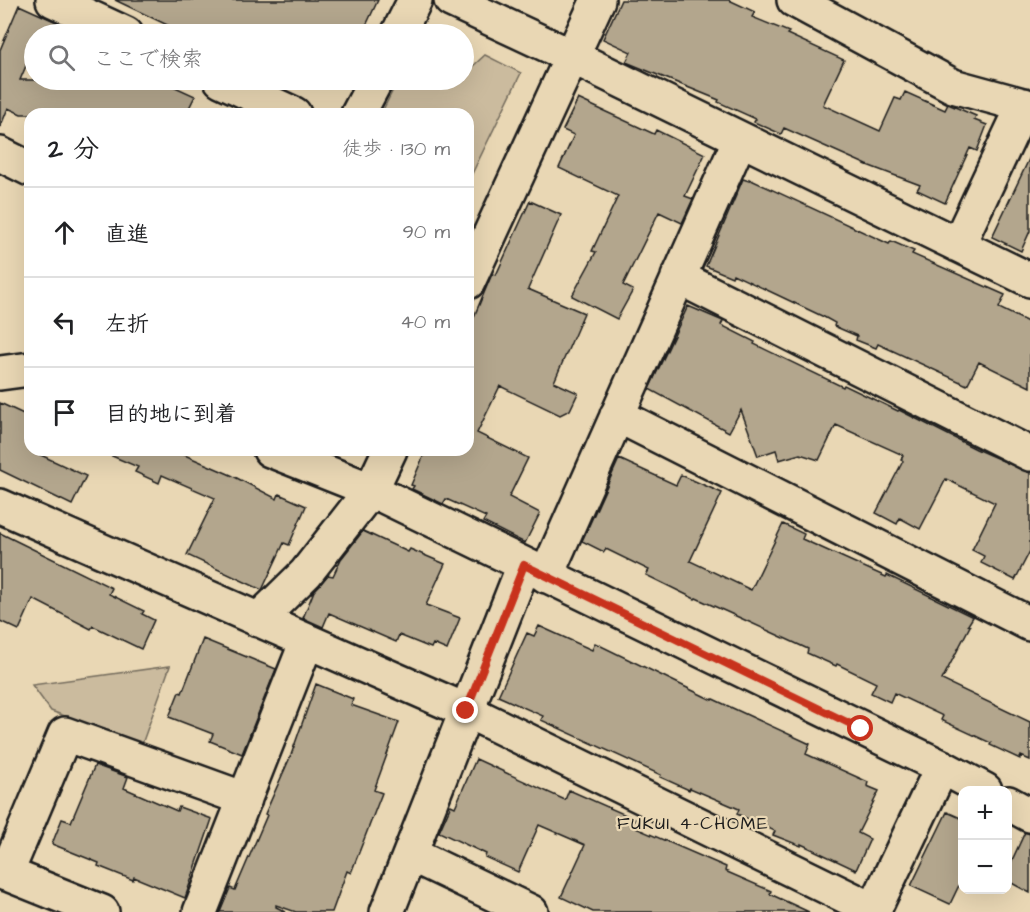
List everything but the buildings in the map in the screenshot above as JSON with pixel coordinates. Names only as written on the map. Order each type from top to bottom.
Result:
[{"type":"street","points":[[53,0],[105,24]]},
{"type":"street","points":[[403,24],[415,0]]},
{"type":"street","points":[[451,0],[1030,280]]},
{"type":"street","points":[[474,269],[598,0]]},
{"type":"street","points":[[794,0],[953,86],[1027,106],[958,246]]},
{"type":"street","points":[[242,90],[281,108]]},
{"type":"street","points":[[361,108],[371,90]]},
{"type":"street","points":[[387,912],[466,711],[535,570],[617,414],[740,139]]},
{"type":"street","points":[[0,154],[24,166]]},
{"type":"street","points":[[678,277],[1030,454]]},
{"type":"street","points":[[0,374],[24,370]]},
{"type":"street","points":[[617,414],[1030,624]]},
{"type":"street","points":[[285,456],[371,490],[978,786]]},
{"type":"street","points":[[258,620],[306,573],[371,490],[387,456]]},
{"type":"street","points":[[0,506],[466,711],[873,911],[942,767]]},
{"type":"street","points":[[200,912],[307,641]]},
{"type":"street","points":[[102,912],[3,873],[65,734],[244,799]]},
{"type":"street","points":[[1012,805],[1030,815]]},
{"type":"street","points":[[410,854],[531,912]]},
{"type":"shaded area","points":[[485,55],[521,73],[474,170],[474,108],[384,108],[393,90],[474,90],[474,65]]},
{"type":"shaded area","points":[[170,666],[142,744],[51,711],[32,685]]},
{"type":"district","name":"FUKUI 4-CHOME","points":[[693,823]]},
{"type":"route","points":[[466,711],[524,565],[861,729]]}]
